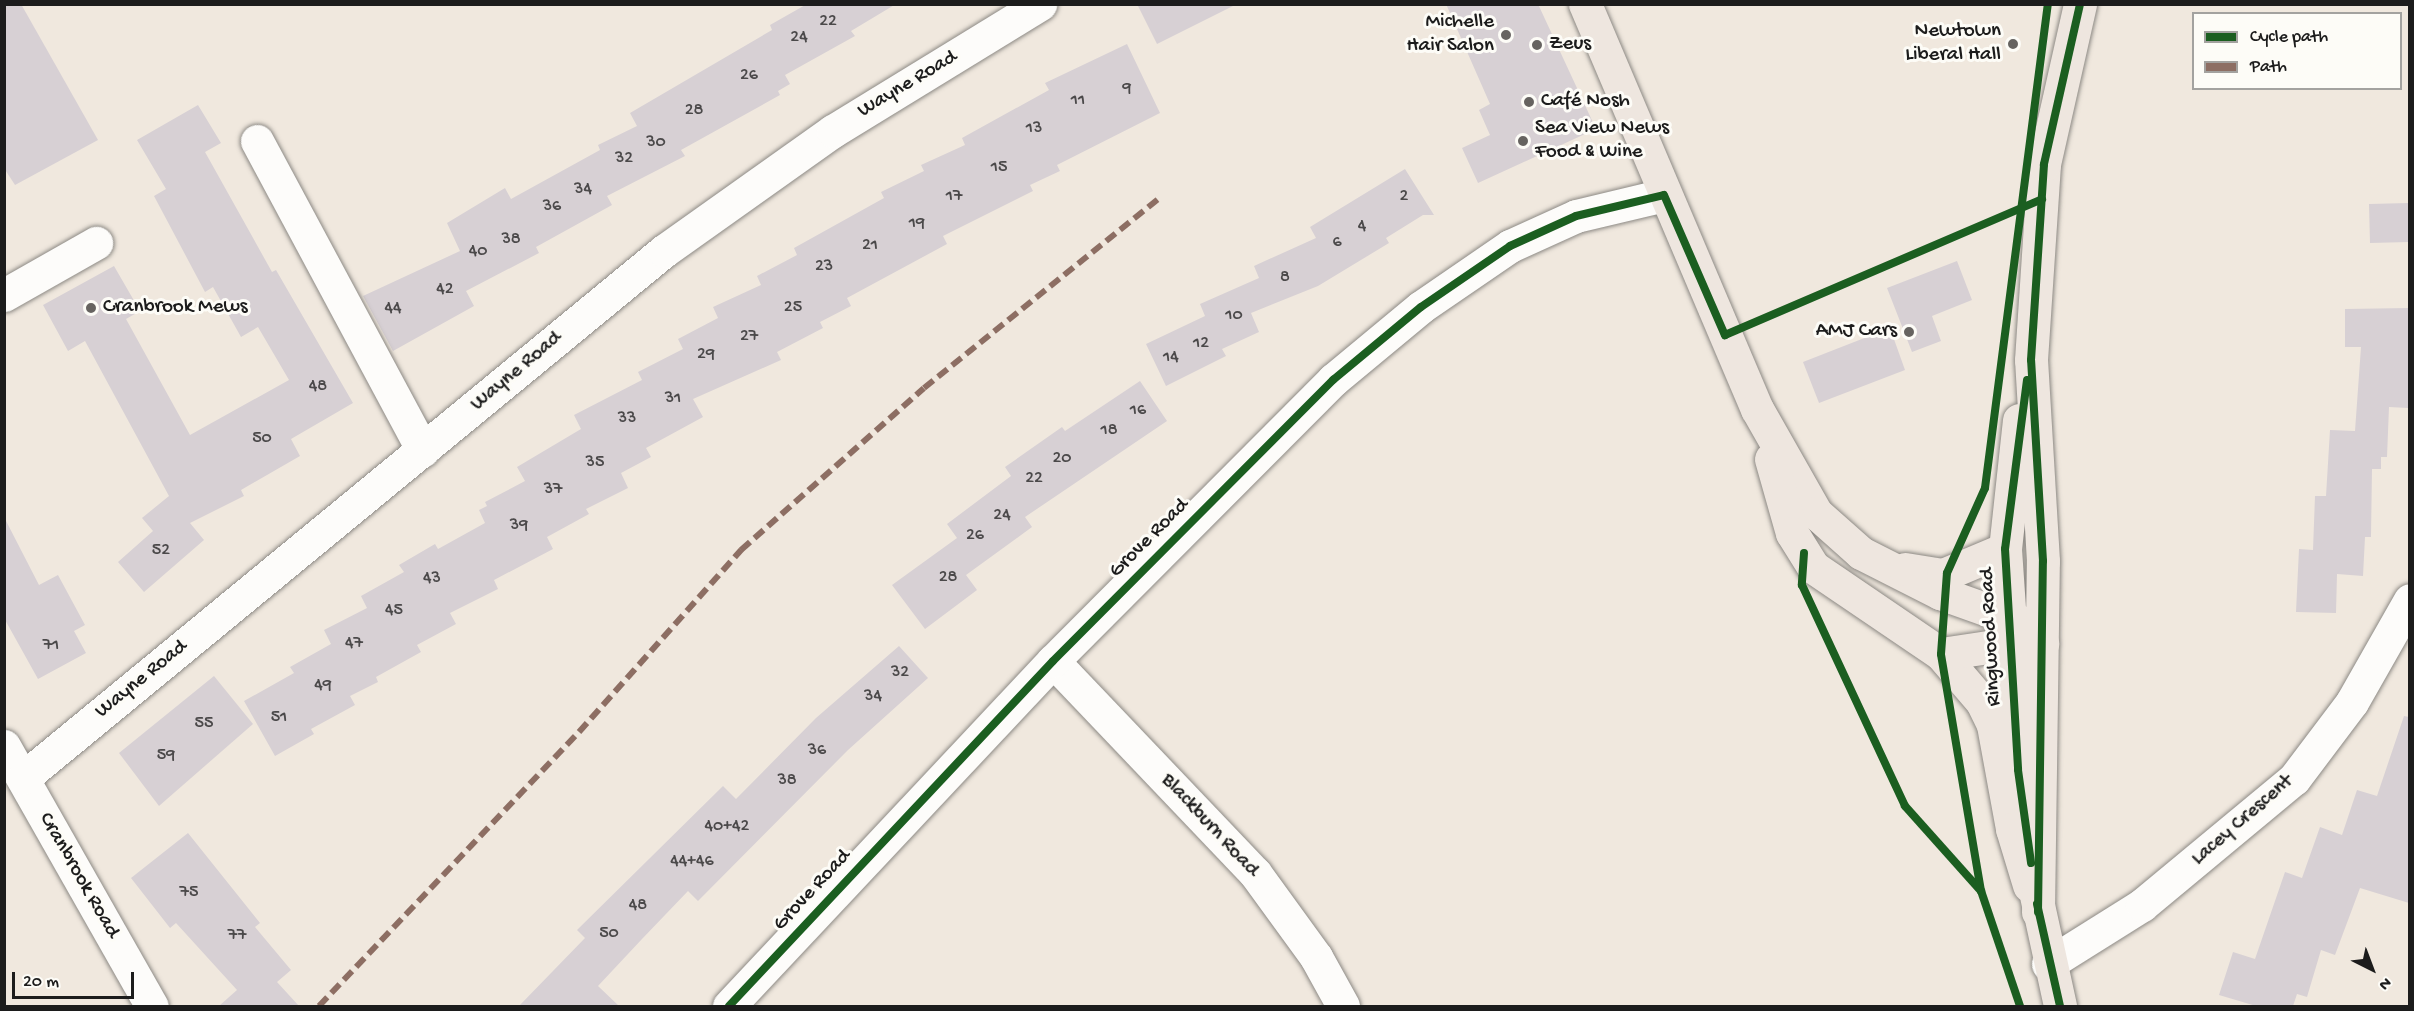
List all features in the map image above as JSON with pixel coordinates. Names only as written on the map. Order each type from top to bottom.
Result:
[{"type":"main road","points":[[1585,4],[1757,409],[1816,513],[1862,553],[2020,631]]},
{"type":"main road","name":"Ringwood Road","points":[[2060,1006],[2048,964],[2038,912],[2018,770],[2020,631],[2032,560],[2038,467],[2031,360],[2044,164],[2080,4]]},
{"type":"main road","name":"Ringwood Road","points":[[2020,631],[2005,549],[2020,414],[2031,360]]},
{"type":"main road","points":[[1757,409],[1792,533],[1814,567],[1941,654],[1982,702],[1993,725],[2012,829],[2038,912]]},
{"type":"main road","points":[[1862,553],[1919,574],[1943,575],[2005,549]]},
{"type":"main road","points":[[1941,654],[2020,631]]},
{"type":"street","name":"Wayne Road","points":[[22,778],[664,251],[833,131],[1040,4]]},
{"type":"street","points":[[257,141],[423,450]]},
{"type":"street","name":"Grove Road","points":[[729,1006],[1053,661],[1333,380],[1421,307],[1510,246],[1576,216],[1665,195]]},
{"type":"street","points":[[4,295],[96,243]]},
{"type":"street","name":"Lacey Crescent","points":[[2048,964],[2142,906],[2294,779],[2352,702],[2409,600]]},
{"type":"street","name":"Blackburn Road","points":[[1053,661],[1255,873],[1316,957],[1343,1006]]},
{"type":"street","name":"Cranbrook Road","points":[[4,746],[152,1006]]},
{"type":"building","points":[[4,4],[21,4],[98,140],[15,185],[4,168]]},
{"type":"building","points":[[807,4],[896,4],[851,31],[855,36],[785,75],[790,84],[778,91],[780,95],[681,150],[685,156],[607,196],[612,205],[536,247],[539,253],[466,291],[474,306],[393,351],[363,296],[460,251],[447,223],[505,188],[511,199],[600,150],[598,145],[637,126],[630,113],[772,30],[770,25]]},
{"type":"building","points":[[1137,4],[1237,4],[1157,44]]},
{"type":"building","points":[[1446,4],[1538,4],[1596,129],[1478,183],[1462,148],[1490,135],[1479,110],[1490,104]]},
{"type":"building","points":[[1127,44],[1160,113],[1057,165],[1060,171],[1030,185],[1033,191],[943,236],[947,244],[847,298],[851,306],[820,322],[823,328],[777,352],[781,360],[693,399],[703,417],[646,448],[651,457],[621,473],[628,488],[586,509],[589,514],[547,537],[553,549],[494,580],[498,589],[450,613],[456,624],[417,645],[421,652],[376,677],[378,682],[350,696],[355,705],[311,729],[314,734],[275,756],[244,701],[294,673],[290,667],[331,644],[324,630],[367,608],[361,596],[404,572],[399,565],[435,544],[438,549],[485,523],[479,510],[487,506],[485,502],[525,481],[517,467],[581,429],[574,415],[642,380],[638,372],[683,349],[678,339],[718,318],[713,307],[761,285],[757,276],[797,255],[794,248],[884,198],[881,192],[924,171],[921,165],[965,145],[962,138],[1049,90],[1045,83]]},
{"type":"building","points":[[198,105],[221,143],[205,152],[272,272],[276,270],[353,403],[291,439],[300,456],[241,490],[244,496],[190,523],[204,540],[144,592],[118,562],[153,531],[142,518],[169,496],[85,341],[68,351],[43,305],[114,266],[140,311],[126,319],[190,435],[289,380],[258,327],[241,337],[213,287],[205,292],[154,196],[166,189],[137,140]]},
{"type":"building","points":[[1405,169],[1434,215],[1423,215],[1386,238],[1389,243],[1318,286],[1251,313],[1259,332],[1222,349],[1226,356],[1166,386],[1146,344],[1205,316],[1200,304],[1259,278],[1254,266],[1316,238],[1310,227]]},
{"type":"building","points":[[2409,203],[2409,242],[2370,243],[2369,204]]},
{"type":"building","points":[[1957,261],[1972,300],[1932,316],[1941,341],[1912,352],[1887,288]]},
{"type":"building","points":[[2409,308],[2408,408],[2389,407],[2387,457],[2381,457],[2381,469],[2372,469],[2371,537],[2365,537],[2363,576],[2337,574],[2336,613],[2296,612],[2299,549],[2313,550],[2315,496],[2326,496],[2330,430],[2355,431],[2361,347],[2345,347],[2345,309]]},
{"type":"building","points":[[1890,328],[1905,370],[1819,403],[1803,362]]},
{"type":"building","points":[[1140,381],[1167,421],[1025,517],[1032,527],[966,575],[977,590],[925,629],[892,585],[957,538],[947,524],[1011,476],[1005,467],[1062,427],[1065,431]]},
{"type":"building","points":[[4,517],[39,585],[58,575],[85,625],[74,631],[86,653],[38,679],[4,618]]},
{"type":"building","points":[[899,646],[928,678],[848,750],[698,901],[688,891],[642,939],[598,986],[619,1006],[519,1006],[585,938],[577,930],[723,786],[736,799],[816,718]]},
{"type":"building","points":[[214,676],[253,724],[159,806],[119,753]]},
{"type":"building","points":[[2404,716],[2409,717],[2409,903],[2360,888],[2335,955],[2321,950],[2307,997],[2297,994],[2293,1006],[2256,1006],[2219,995],[2233,952],[2255,959],[2285,872],[2302,878],[2320,827],[2342,835],[2357,790],[2377,796]]},
{"type":"building","points":[[188,833],[260,923],[255,927],[291,970],[277,982],[299,1006],[219,1006],[237,990],[176,923],[170,928],[131,878]]},
{"type":"marked path","points":[[319,1006],[579,732],[741,550],[924,388],[1158,199]]},
{"type":"cycle path","points":[[2020,1006],[1981,891],[1941,654],[1947,573],[1985,488],[2048,4]]},
{"type":"cycle path","points":[[2038,912],[2043,561],[2031,360],[2044,164],[2080,4]]},
{"type":"cycle path","points":[[729,1006],[1053,661],[1333,380],[1421,307],[1510,246],[1576,216],[1664,195],[1725,335],[2042,199]]},
{"type":"cycle path","points":[[2027,380],[2005,549],[2018,770],[2031,863]]},
{"type":"cycle path","points":[[1804,553],[1802,585],[1905,806],[1981,891]]},
{"type":"cycle path","points":[[2037,904],[2060,1006]]},
{"type":"place","name":"Michelle Hair Salon","points":[[1506,35]]},
{"type":"place","name":"Newtown Liberal Hall","points":[[2013,44]]},
{"type":"place","name":"Zeus","points":[[1537,45]]},
{"type":"place","name":"Café Nosh","points":[[1529,102]]},
{"type":"place","name":"Sea View News Food & Wine","points":[[1523,141]]},
{"type":"place","name":"Cranbrook Mews","points":[[91,308]]},
{"type":"place","name":"AMJ Cars","points":[[1909,332]]}]
